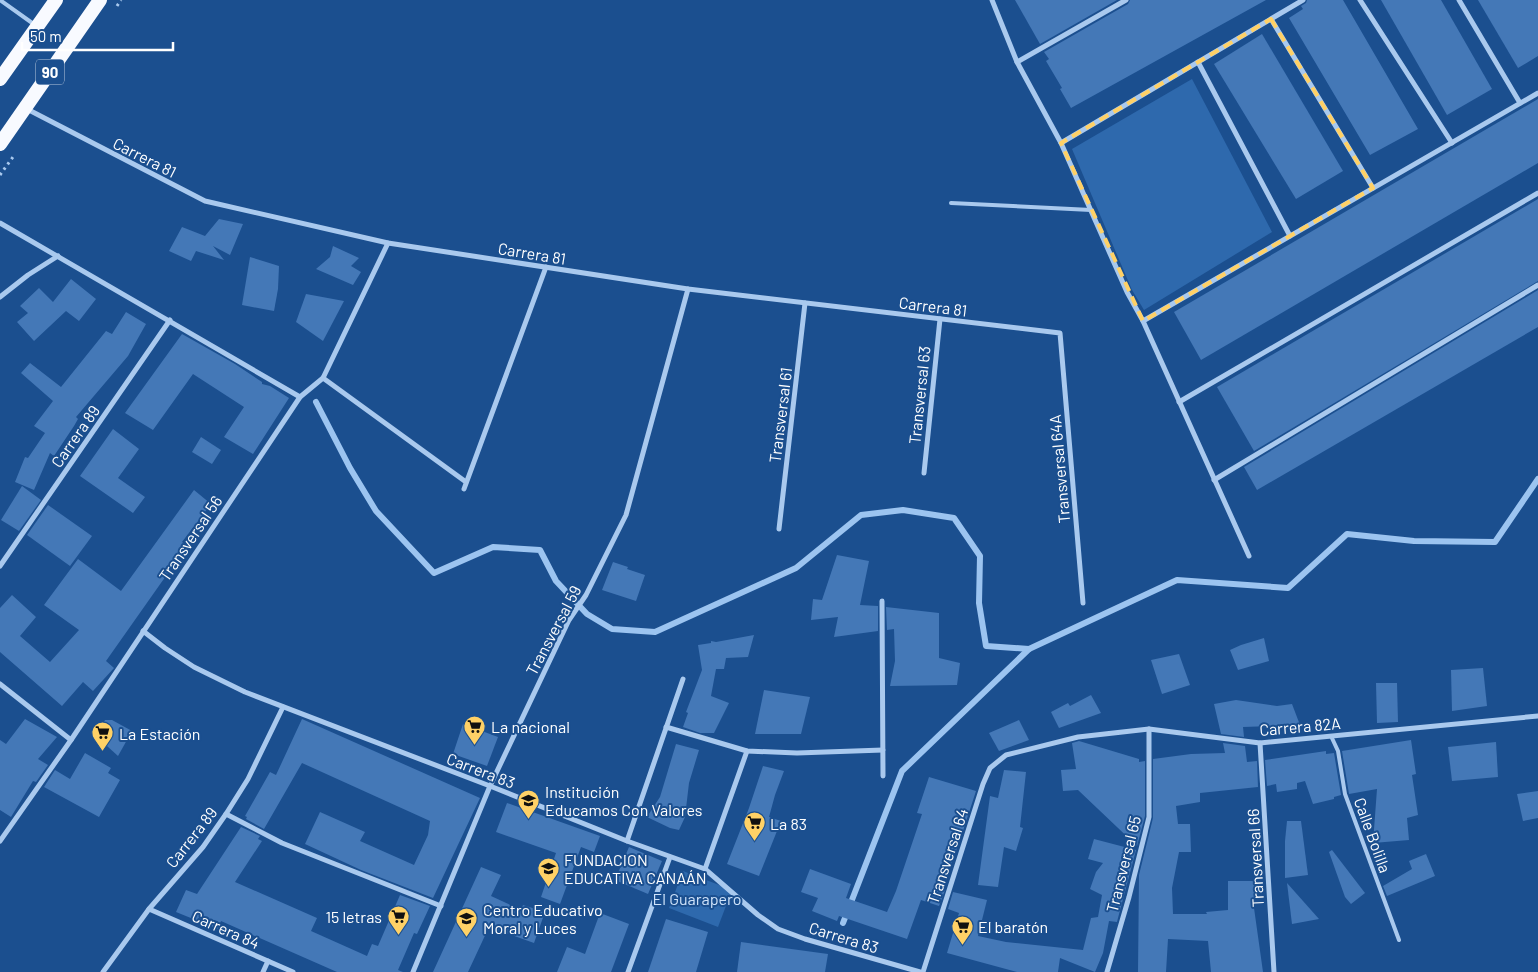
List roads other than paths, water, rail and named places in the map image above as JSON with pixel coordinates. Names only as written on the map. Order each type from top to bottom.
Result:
[{"type":"highway","name":"90","points":[[0,79],[56,0]]},
{"type":"highway","name":"90","points":[[0,144],[100,0]]},
{"type":"street","points":[[992,0],[1017,62],[1061,143],[1127,292],[1143,321],[1249,556]]},
{"type":"street","points":[[1017,62],[1126,0]]},
{"type":"street","points":[[1061,143],[1303,0]]},
{"type":"street","points":[[1360,0],[1452,143]]},
{"type":"street","points":[[1459,0],[1520,103]]},
{"type":"street","points":[[1271,19],[1373,188]]},
{"type":"street","points":[[1198,62],[1290,236]]},
{"type":"street","points":[[1143,321],[1538,93]]},
{"type":"street","name":"Carrera 81","points":[[25,108],[205,202],[388,243],[688,290],[1060,333]]},
{"type":"street","points":[[1179,402],[1538,193]]},
{"type":"street","points":[[0,223],[300,397]]},
{"type":"street","name":"Transversal 56","points":[[0,841],[71,740],[300,397],[323,378],[388,243]]},
{"type":"street","points":[[0,297],[28,275],[58,256]]},
{"type":"street","points":[[464,488],[546,267]]},
{"type":"street","points":[[1214,480],[1538,285]]},
{"type":"street","name":"Transversal 59","points":[[413,972],[490,786],[569,620],[586,596],[626,516],[688,290]]},
{"type":"street","name":"Transversal 61","points":[[779,529],[805,303]]},
{"type":"street","name":"Transversal 63","points":[[924,473],[940,319]]},
{"type":"street","name":"Carrera 89","points":[[0,566],[170,320]]},
{"type":"street","name":"Transversal 64A","points":[[1060,333],[1083,603]]},
{"type":"street","points":[[323,378],[466,482]]},
{"type":"street","points":[[882,601],[883,776]]},
{"type":"street","name":"Carrera 83","points":[[143,631],[194,668],[244,692],[490,786],[627,841],[705,869],[758,915],[778,929],[894,966],[921,972]]},
{"type":"street","points":[[627,841],[683,679]]},
{"type":"street","points":[[0,684],[71,740]]},
{"type":"street","name":"Carrera 89","points":[[103,972],[149,909],[203,847],[226,814],[248,779],[283,707]]},
{"type":"street","name":"Carrera 82A","points":[[1006,755],[1078,736],[1149,729],[1260,743],[1538,716]]},
{"type":"street","points":[[666,727],[747,751],[797,753],[883,750]]},
{"type":"street","name":"Transversal 65","points":[[1107,972],[1129,897],[1149,817],[1149,729]]},
{"type":"street","name":"Transversal 66","points":[[1260,743],[1274,972]]},
{"type":"street","points":[[705,869],[747,751]]},
{"type":"street","name":"Transversal 64","points":[[921,972],[983,784],[990,768],[1006,755]]},
{"type":"street","points":[[226,814],[282,843],[441,906]]},
{"type":"street","points":[[628,972],[670,857]]},
{"type":"street","name":"Carrera 84","points":[[149,909],[293,972]]},
{"type":"street","points":[[263,972],[268,961]]},
{"type":"street","points":[[892,972],[894,966]]},
{"type":"lane","points":[[0,0],[37,26]]},
{"type":"lane","points":[[951,203],[1091,210]]},
{"type":"lane","name":"Calle Bolilla","points":[[1331,736],[1338,751],[1345,794],[1399,940]]},
{"type":"waterway","points":[[316,402],[350,468],[376,511],[434,573],[493,547],[540,550],[556,581],[587,614],[612,629],[655,632],[796,568],[861,515],[903,510],[954,518],[980,556],[979,603],[986,646],[1029,649]]},
{"type":"waterway","points":[[843,923],[902,771],[1029,649],[1177,580],[1288,588],[1347,534],[1414,541],[1495,542],[1538,479]]},
{"type":"place","name":"La nacional","points":[[475,745]]},
{"type":"place","name":"La Estación","points":[[103,752]]},
{"type":"place","name":"Institución Educamos Con Valores","points":[[529,819]]},
{"type":"place","name":"La 83","points":[[754,842]]},
{"type":"place","name":"FUNDACION EDUCATIVA CANAÁN","points":[[548,887]]},
{"type":"place","name":"15 letras","points":[[398,935]]},
{"type":"place","name":"Centro Educativo Moral y Luces","points":[[467,937]]},
{"type":"place","name":"El baratón","points":[[962,945]]},
{"type":"park label","name":"El Guarapero","points":[[697,898]]}]
